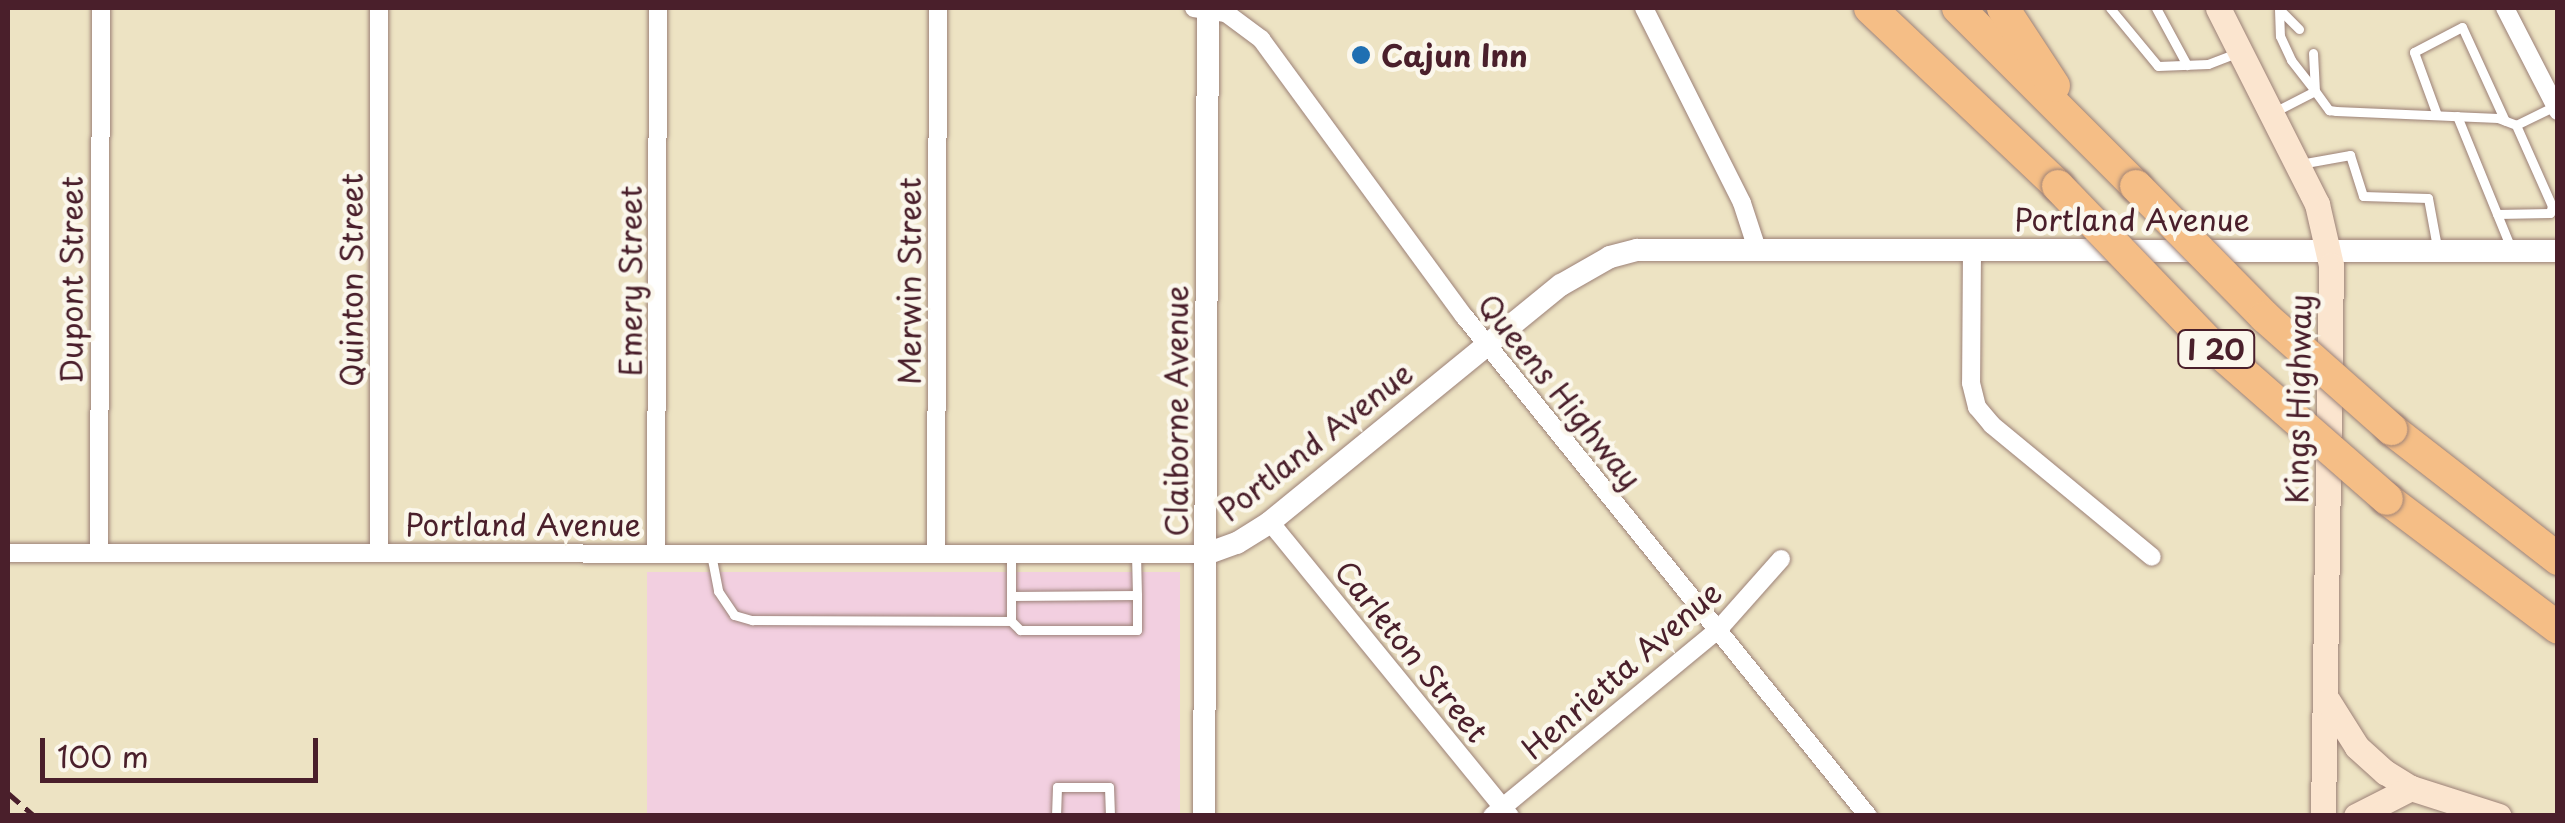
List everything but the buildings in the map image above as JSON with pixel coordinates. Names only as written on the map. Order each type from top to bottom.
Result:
[{"type":"highway","points":[[1870,8],[2058,186]]},
{"type":"highway","name":"I 20","points":[[1893,8],[2210,344],[2387,499],[2558,628]]},
{"type":"highway","name":"I 20","points":[[1958,8],[2265,317],[2391,429],[2558,558]]},
{"type":"highway","points":[[2003,8],[2062,97],[2136,186]]},
{"type":"main road","name":"Kings Highway","points":[[2218,8],[2317,204],[2329,250],[2333,294],[2323,816]]},
{"type":"main road","points":[[2328,700],[2357,747],[2410,788],[2498,816]]},
{"type":"main road","points":[[2356,816],[2410,788]]},
{"type":"street","name":"Dupont Street","points":[[99,553],[101,8]]},
{"type":"street","name":"Quinton Street","points":[[379,8],[379,553]]},
{"type":"street","name":"Emery Street","points":[[656,554],[658,8]]},
{"type":"street","name":"Merwin Street","points":[[936,554],[938,8]]},
{"type":"street","points":[[1194,8],[1208,8]]},
{"type":"street","name":"Queens Highway","points":[[1208,8],[1238,18],[1261,39],[1487,345],[1868,816]]},
{"type":"street","name":"Claiborne Avenue","points":[[1204,816],[1208,8]]},
{"type":"street","points":[[1644,8],[1742,203],[1758,248]]},
{"type":"street","points":[[2505,8],[2556,108]]},
{"type":"street","name":"Portland Avenue","points":[[8,553],[1206,554],[1236,544],[1270,522],[1561,285],[1610,257],[1666,248],[2558,250]]},
{"type":"street","points":[[1972,249],[1971,383],[1977,407],[2027,456],[2152,557]]},
{"type":"street","name":"Carleton Street","points":[[1270,522],[1501,812]]},
{"type":"street","name":"Henrietta Avenue","points":[[1501,812],[1718,630],[1781,558]]},
{"type":"lane","points":[[2110,8],[2158,66],[2208,64],[2241,52]]},
{"type":"lane","points":[[2156,8],[2187,65]]},
{"type":"lane","points":[[2279,8],[2280,36],[2290,60],[2329,110],[2457,116],[2512,124],[2556,108]]},
{"type":"lane","points":[[2279,8],[2299,29]]},
{"type":"lane","points":[[2437,115],[2414,52],[2462,27],[2552,206],[2550,213],[2497,214]]},
{"type":"lane","points":[[2313,53],[2315,91]]},
{"type":"lane","points":[[2272,114],[2315,91]]},
{"type":"lane","points":[[2457,116],[2512,250]]},
{"type":"lane","points":[[2298,164],[2350,155],[2364,196],[2428,198],[2438,250]]},
{"type":"lane","points":[[711,554],[718,591],[734,615],[752,620],[1011,622],[1020,630],[1136,630],[1136,554]]},
{"type":"lane","points":[[1011,554],[1011,622]]},
{"type":"lane","points":[[1011,596],[1136,595]]},
{"type":"lane","points":[[1056,816],[1057,787],[1109,788],[1110,816]]},
{"type":"shaded area","points":[[647,572],[1180,572],[1180,815],[647,815]]},
{"type":"railway","points":[[8,793],[34,816]]},
{"type":"place","name":"Cajun Inn","points":[[1361,55]]}]
